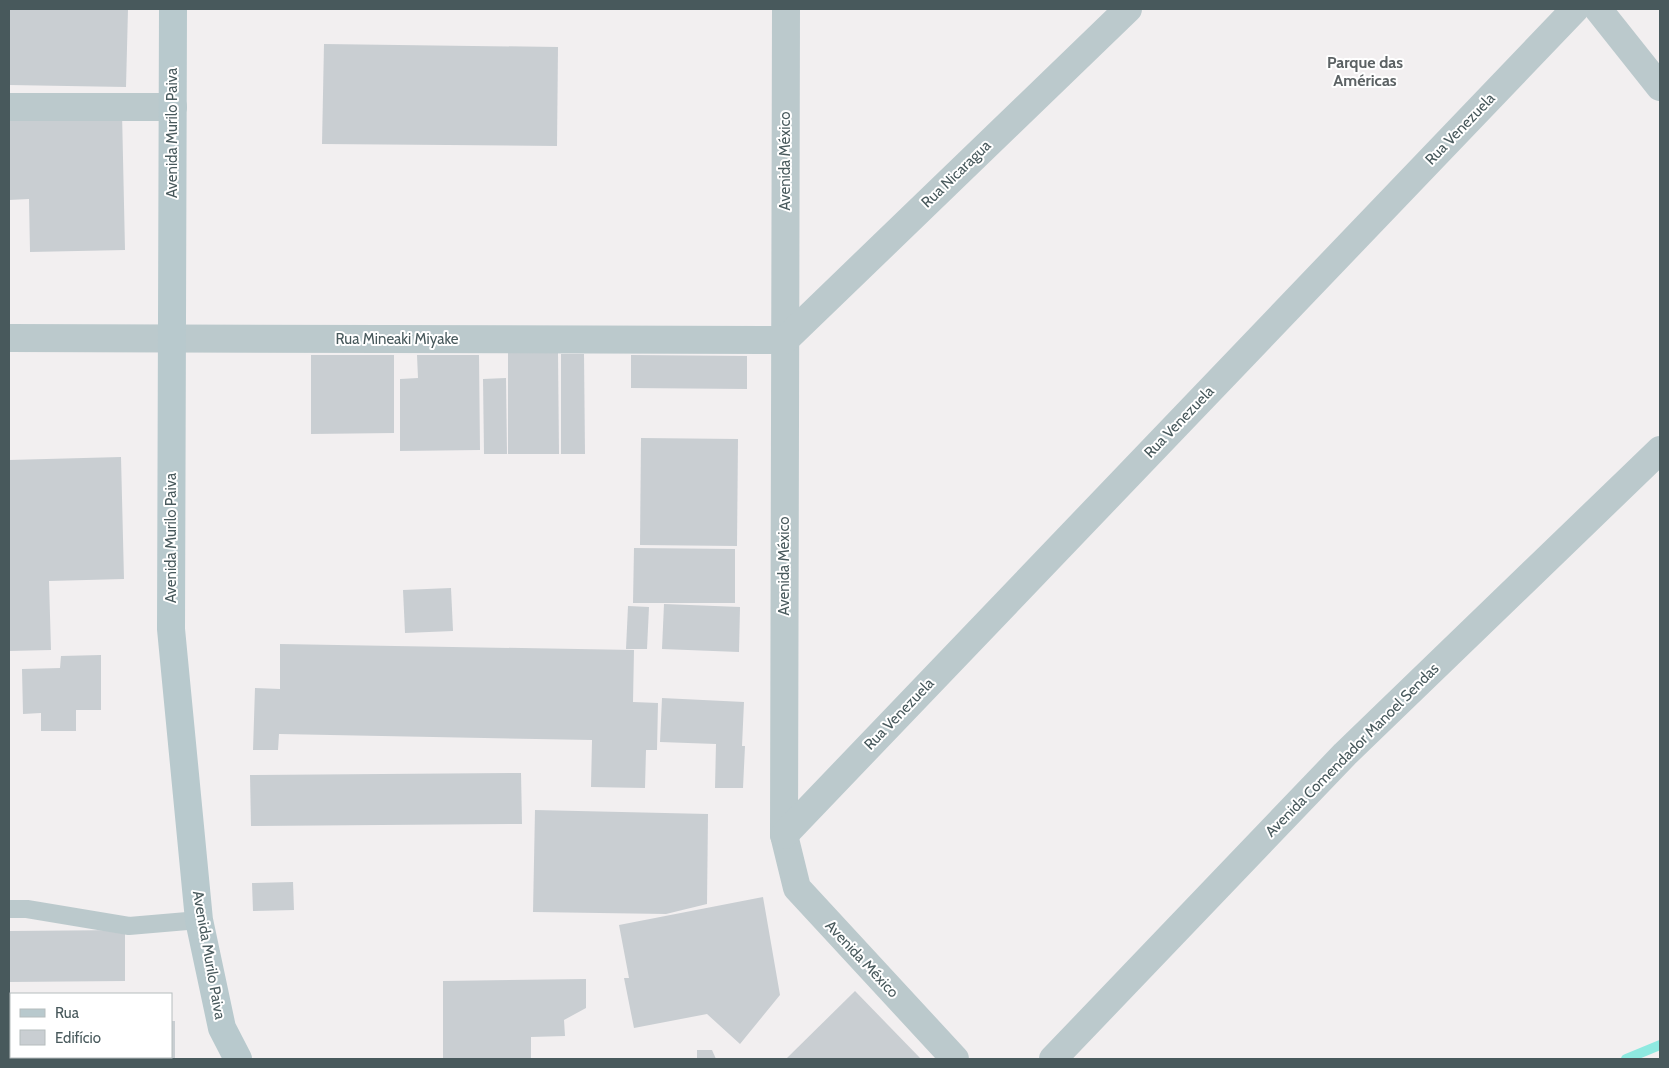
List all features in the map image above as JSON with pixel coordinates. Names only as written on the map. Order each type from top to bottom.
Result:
[{"type":"street","name":"Avenida Murilo Paiva","points":[[173,9],[171,628],[199,920],[222,1028],[238,1059]]},
{"type":"street","name":"Avenida México","points":[[786,9],[784,835],[797,888],[955,1059]]},
{"type":"street","name":"Rua Nicaragua","points":[[785,340],[1128,9]]},
{"type":"street","name":"Rua Venezuela","points":[[784,835],[1575,9]]},
{"type":"street","points":[[1598,9],[1660,87]]},
{"type":"street","points":[[9,107],[173,107]]},
{"type":"street","name":"Rua Mineaki Miyake","points":[[9,338],[785,340]]},
{"type":"street","name":"Avenida Comendador Manoel Sendas","points":[[1053,1059],[1345,754],[1660,450]]},
{"type":"lane","points":[[9,909],[27,909],[129,926],[199,920]]},
{"type":"building","points":[[9,9],[128,9],[126,87],[9,85]]},
{"type":"building","points":[[324,44],[558,47],[557,146],[322,144]]},
{"type":"building","points":[[122,112],[125,250],[30,252],[29,199],[9,200],[9,114]]},
{"type":"building","points":[[508,353],[558,353],[559,454],[508,454]]},
{"type":"building","points":[[561,354],[584,354],[585,454],[561,454]]},
{"type":"building","points":[[311,355],[394,355],[394,433],[311,434]]},
{"type":"building","points":[[417,355],[479,355],[480,450],[400,451],[400,379],[418,378]]},
{"type":"building","points":[[631,355],[747,356],[747,389],[631,388]]},
{"type":"building","points":[[506,378],[507,454],[484,454],[483,379]]},
{"type":"building","points":[[641,438],[738,439],[737,546],[640,545]]},
{"type":"building","points":[[121,457],[124,579],[49,581],[51,650],[9,651],[9,460]]},
{"type":"building","points":[[634,548],[735,549],[735,603],[633,603]]},
{"type":"building","points":[[451,588],[453,631],[405,633],[403,590]]},
{"type":"building","points":[[664,604],[740,607],[739,652],[662,649]]},
{"type":"building","points":[[628,606],[649,607],[647,649],[626,649]]},
{"type":"building","points":[[280,644],[634,650],[633,702],[658,703],[657,750],[646,750],[645,788],[591,787],[592,740],[279,734],[278,750],[253,750],[255,688],[280,689]]},
{"type":"building","points":[[101,655],[101,710],[76,710],[76,731],[41,731],[41,713],[23,714],[22,669],[60,668],[61,656]]},
{"type":"building","points":[[662,698],[744,702],[742,746],[745,746],[743,788],[715,788],[716,744],[660,742]]},
{"type":"building","points":[[521,773],[522,824],[251,826],[250,775]]},
{"type":"building","points":[[535,810],[708,814],[707,904],[666,914],[533,912]]},
{"type":"building","points":[[293,882],[294,910],[253,911],[252,883]]},
{"type":"building","points":[[763,897],[780,995],[740,1044],[707,1014],[634,1028],[624,978],[629,978],[619,925]]},
{"type":"building","points":[[125,930],[125,981],[9,982],[9,931]]},
{"type":"building","points":[[586,979],[586,1008],[564,1020],[565,1036],[531,1037],[531,1059],[443,1059],[443,981]]},
{"type":"building","points":[[855,991],[921,1059],[786,1059]]},
{"type":"building","points":[[9,1021],[10,1058],[172,1058],[172,1021],[175,1021],[175,1059],[9,1059]]},
{"type":"building","points":[[697,1050],[712,1050],[716,1059],[697,1059]]},
{"type":"waterway","points":[[1626,1059],[1660,1045]]},
{"type":"district","name":"Parque das Américas","points":[[1365,71]]}]
